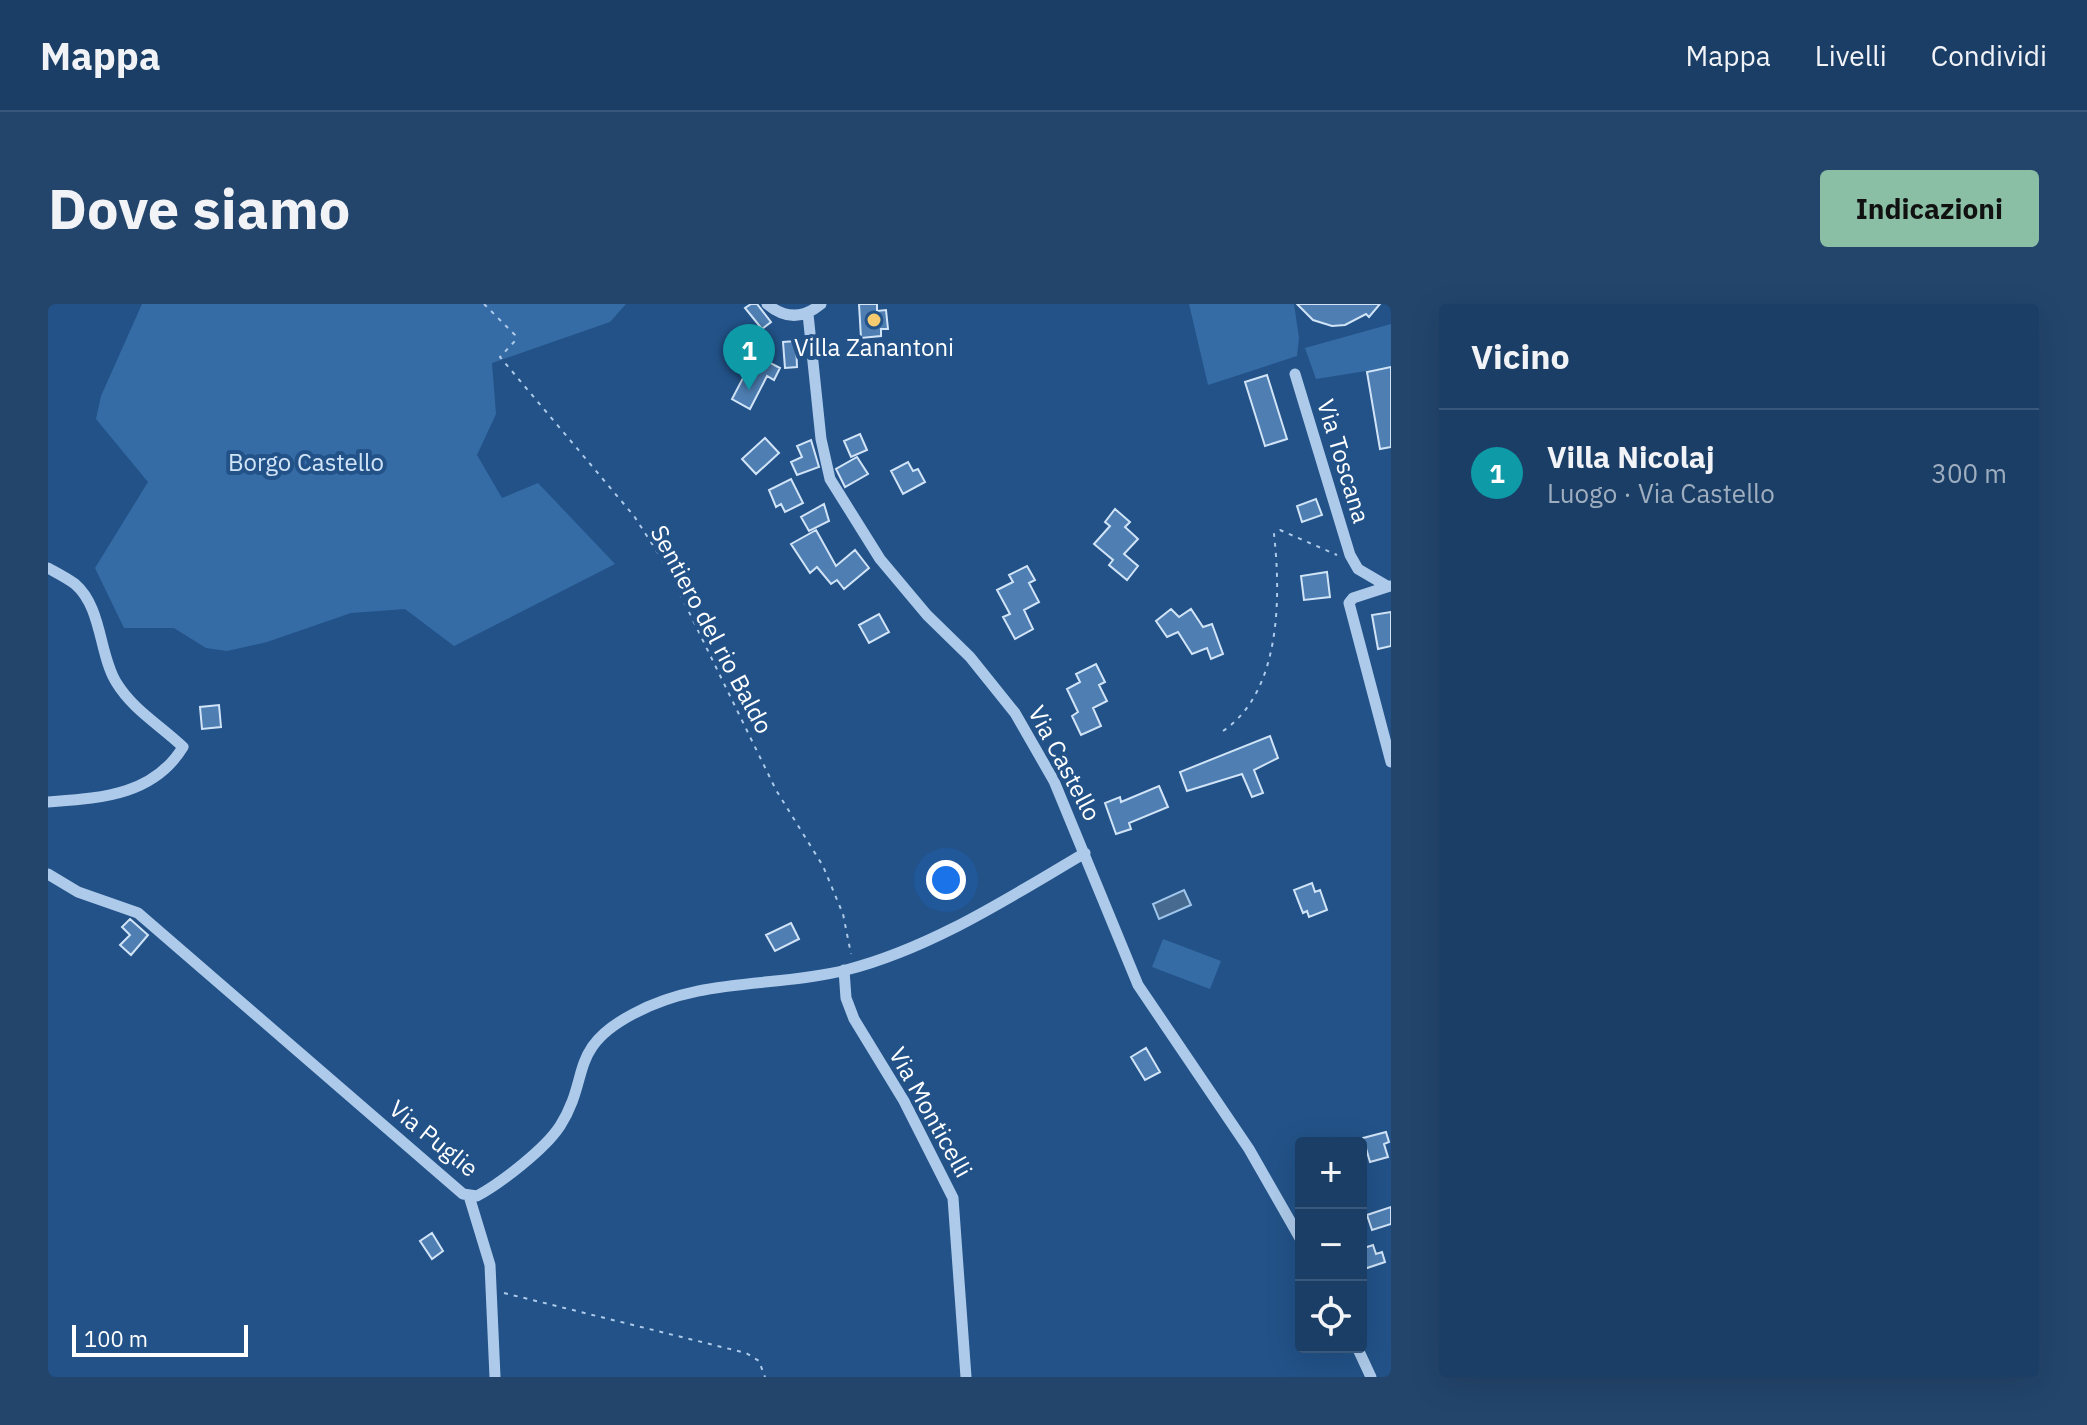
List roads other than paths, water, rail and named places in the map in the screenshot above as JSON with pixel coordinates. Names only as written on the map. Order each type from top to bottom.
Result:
[{"type":"street","points":[[772,306],[788,316],[808,314],[821,304]]},
{"type":"street","name":"Via Castello","points":[[808,314],[821,439],[830,479],[880,559],[927,615],[970,657],[1015,713],[1054,781],[1138,985],[1249,1149],[1295,1230]]},
{"type":"street","name":"Via Toscana","points":[[1295,374],[1350,555],[1358,569],[1389,586]]},
{"type":"street","points":[[48,568],[77,585],[84,595],[99,629],[114,679],[132,706],[183,747],[171,766],[150,782],[109,798],[48,802]]},
{"type":"street","points":[[1389,586],[1353,598],[1349,603],[1391,762]]},
{"type":"street","name":"Via Puglie","points":[[48,874],[78,892],[138,913],[157,927],[413,1151],[469,1196],[486,1191],[559,1128],[570,1108],[586,1053],[629,1016],[663,1000],[717,986],[848,969],[969,920],[1085,853]]},
{"type":"street","name":"Via Monticelli","points":[[848,969],[846,998],[854,1019],[904,1101],[953,1198],[966,1377]]},
{"type":"street","points":[[469,1196],[490,1265],[495,1377]]},
{"type":"street","points":[[1360,1353],[1371,1377]]},
{"type":"place","name":"Villa Zanantoni","points":[[874,320]]},
{"type":"place","name":"Villa Nicolaj","points":[[749,390]]},
{"type":"park label","name":"Borgo Castello","points":[[306,462]]}]
